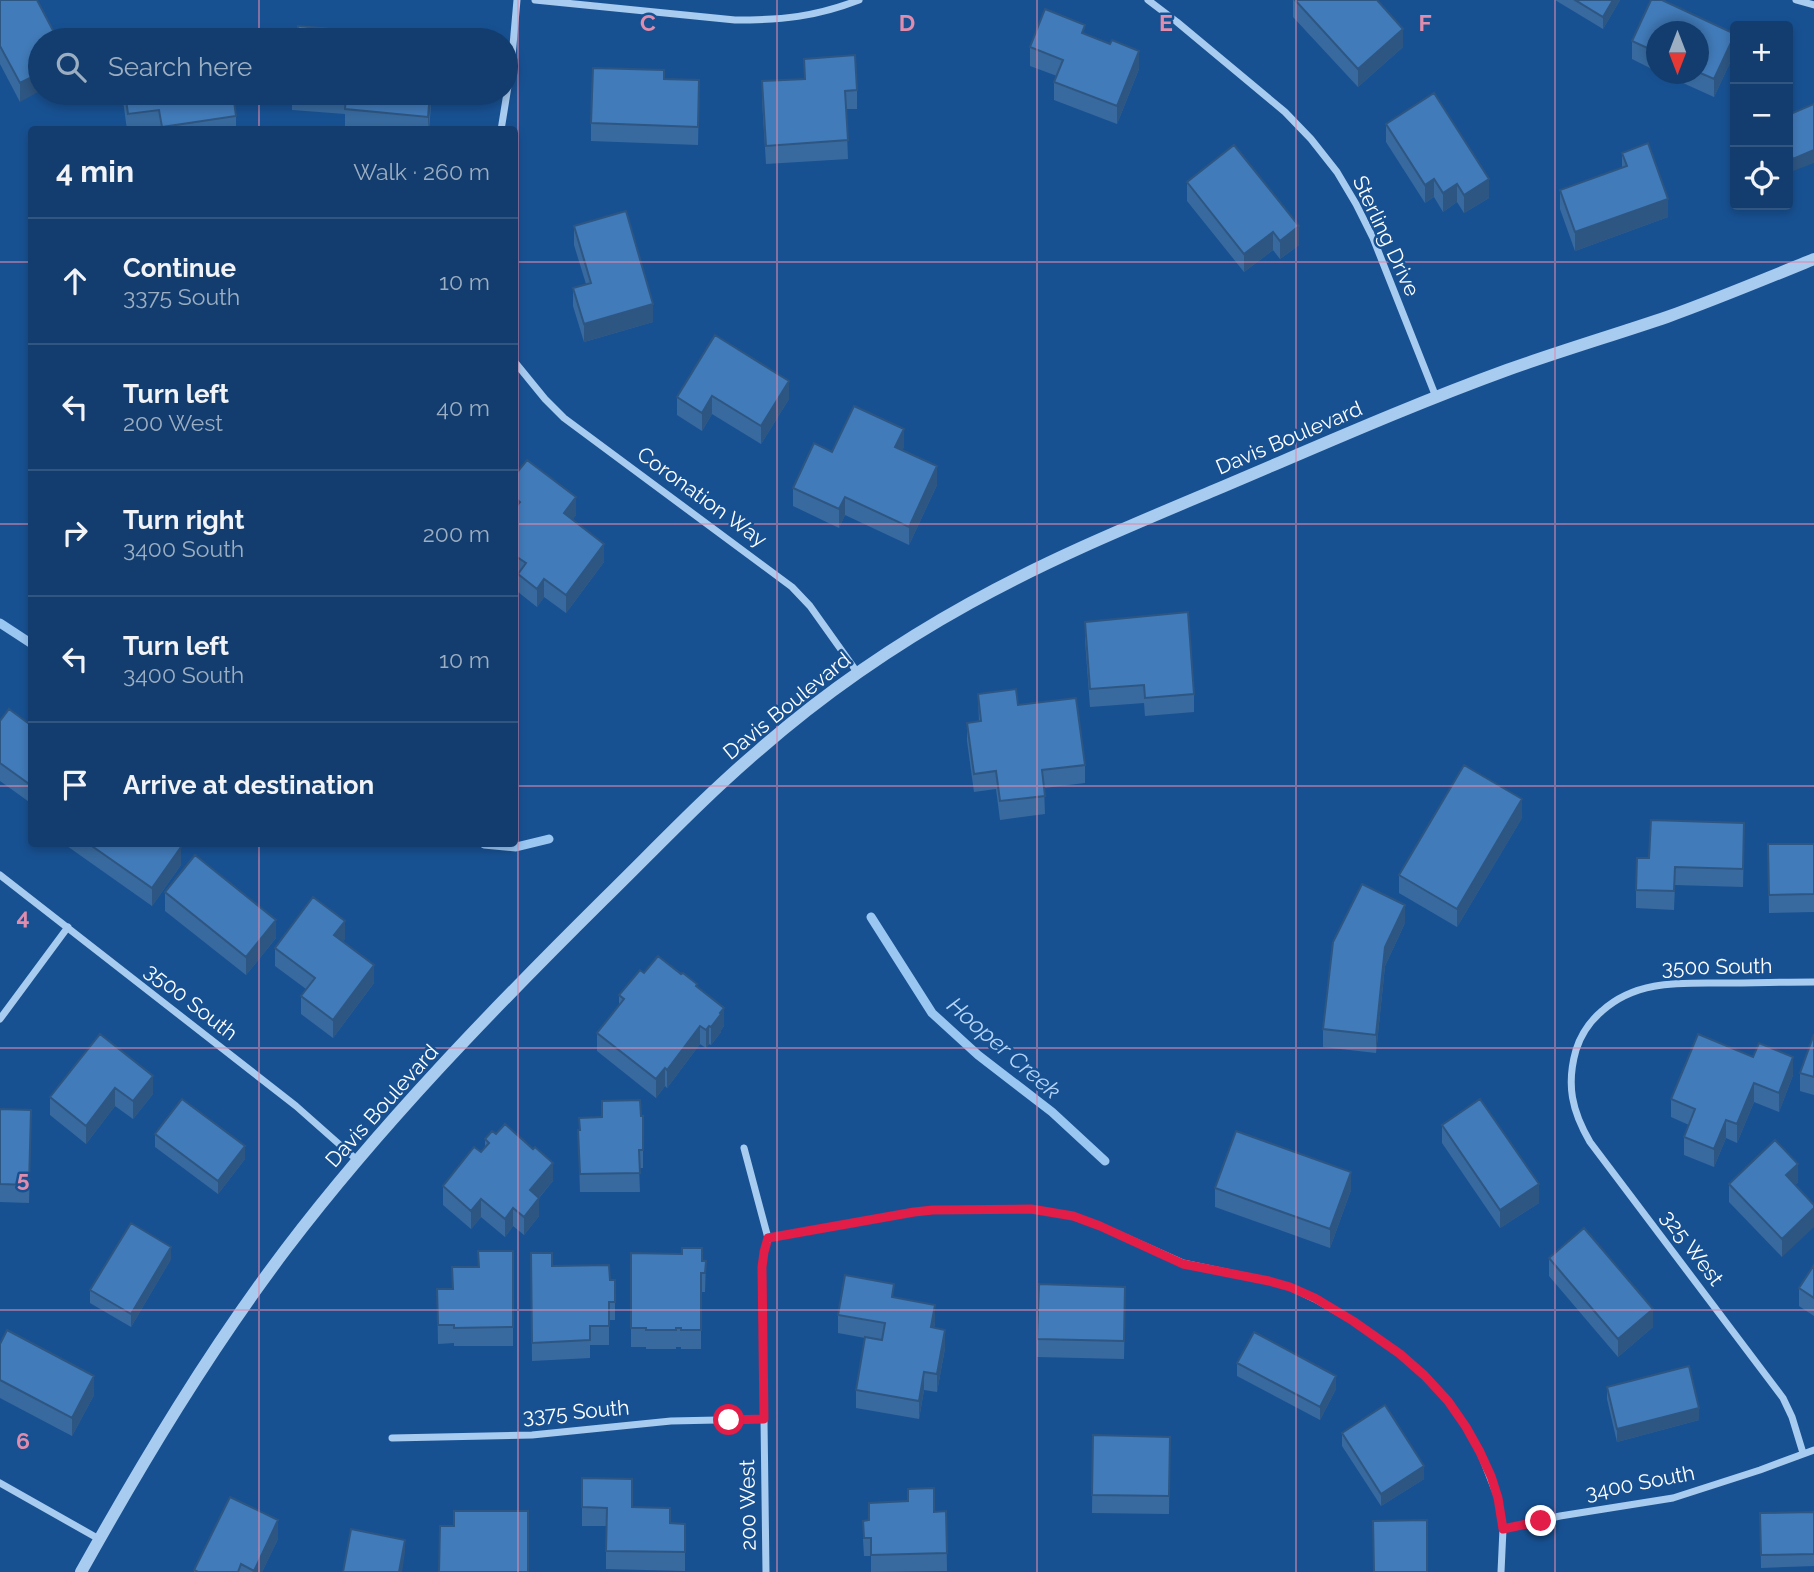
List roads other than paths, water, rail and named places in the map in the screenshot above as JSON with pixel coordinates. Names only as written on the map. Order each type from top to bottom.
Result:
[{"type":"street","points":[[515,28],[517,0]]},
{"type":"street","points":[[535,0],[735,20],[762,20],[814,15],[859,0]]},
{"type":"street","name":"Sterling Drive","points":[[1148,0],[1285,111],[1337,172],[1373,238],[1436,397]]},
{"type":"street","points":[[1796,0],[1814,5]]},
{"type":"street","points":[[502,126],[505,105]]},
{"type":"street","name":"Davis Boulevard","points":[[81,1572],[158,1440],[219,1343],[286,1249],[357,1160],[549,954],[705,799],[758,751],[857,672],[968,604],[1029,571],[1092,542],[1436,397],[1507,370],[1669,316],[1814,259]]},
{"type":"street","name":"Coronation Way","points":[[518,366],[564,418],[792,587],[810,606],[857,672]]},
{"type":"street","name":"3500 South","points":[[0,875],[296,1106],[357,1160]]},
{"type":"street","points":[[0,1018],[68,928]]},
{"type":"street","name":"3500 South","points":[[1573,1060],[1584,1029],[1594,1017],[1621,997],[1636,990],[1671,983],[1814,982]]},
{"type":"street","name":"325 West","points":[[1573,1060],[1572,1103],[1590,1142],[1783,1398],[1804,1453]]},
{"type":"street","name":"200 West","points":[[744,1148],[768,1238],[762,1267],[766,1572]]},
{"type":"street","points":[[768,1238],[914,1212],[1031,1209],[1073,1216],[1183,1264],[1269,1281],[1315,1298],[1400,1354],[1425,1376],[1466,1427],[1480,1452],[1498,1498],[1503,1529],[1502,1572]]},
{"type":"street","name":"3375 South","points":[[392,1438],[533,1435],[671,1421],[764,1419]]},
{"type":"street","name":"3400 South","points":[[1503,1529],[1560,1516],[1674,1499],[1814,1450]]},
{"type":"street","points":[[0,1483],[99,1539]]},
{"type":"waterway","name":"Hooper Creek","points":[[0,623],[28,641]]},
{"type":"waterway","name":"Hooper Creek","points":[[518,847],[549,839]]},
{"type":"waterway","name":"Hooper Creek","points":[[871,917],[932,1013],[978,1055],[1052,1112],[1105,1161]]}]
